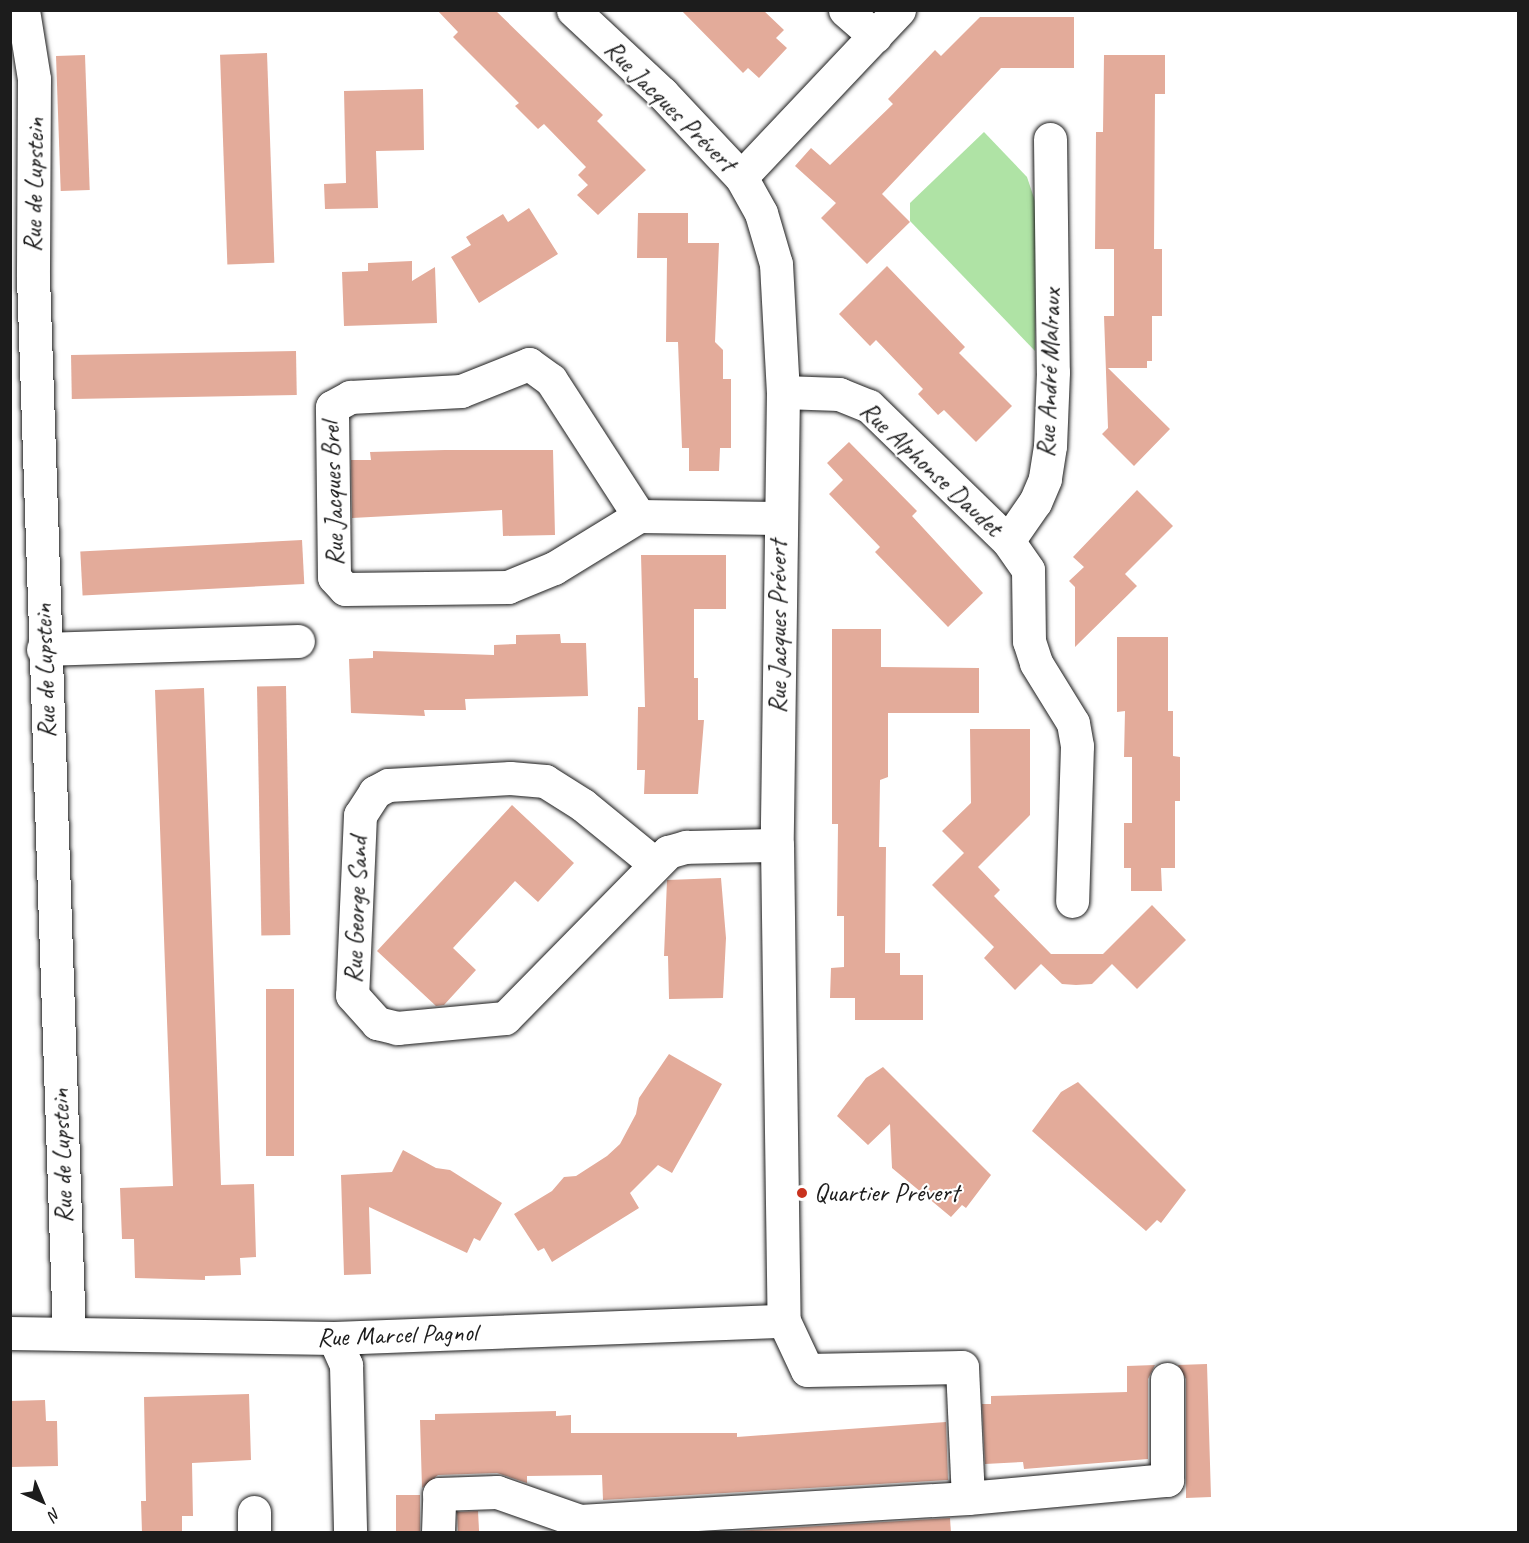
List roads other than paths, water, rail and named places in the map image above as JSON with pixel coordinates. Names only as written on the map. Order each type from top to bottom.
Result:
[{"type":"street","name":"Rue de Lupstein","points":[[22,10],[34,79],[22,278],[44,649],[69,1332]]},
{"type":"street","name":"Rue Jacques Prévert","points":[[573,10],[662,93],[741,177],[761,213],[776,264],[783,392],[778,518],[777,845],[784,1321]]},
{"type":"street","points":[[845,10],[875,36]]},
{"type":"street","points":[[741,177],[899,10]]},
{"type":"street","name":"Rue André Malraux","points":[[1008,541],[1035,502],[1045,479],[1050,446],[1053,372],[1050,139]]},
{"type":"street","name":"Rue Jacques Brel","points":[[530,364],[551,380],[639,516],[554,568],[508,587],[345,589],[334,577],[332,407],[350,397],[461,391],[530,364]]},
{"type":"street","name":"Rue Alphonse Daudet","points":[[783,392],[839,394],[863,401],[1008,541]]},
{"type":"street","points":[[639,516],[778,518]]},
{"type":"street","points":[[1008,541],[1028,570],[1029,641],[1036,663],[1073,723],[1077,746],[1072,901]]},
{"type":"street","points":[[44,649],[298,641]]},
{"type":"street","name":"Rue George Sand","points":[[654,862],[575,799],[545,781],[510,778],[388,785],[375,792],[360,815],[352,995],[377,1023],[397,1028],[505,1018],[654,862],[686,847],[777,845]]},
{"type":"street","points":[[784,1321],[807,1370],[962,1366],[968,1498]]},
{"type":"street","name":"Rue Marcel Pagnol","points":[[10,1333],[69,1332],[126,1338],[334,1338],[784,1321]]},
{"type":"street","points":[[334,1338],[346,1365],[350,1533]]},
{"type":"street","points":[[438,1533],[439,1494],[497,1492],[580,1521],[968,1498],[1167,1480],[1167,1379]]},
{"type":"place","name":"Quartier Prévert","points":[[802,1193]]}]
